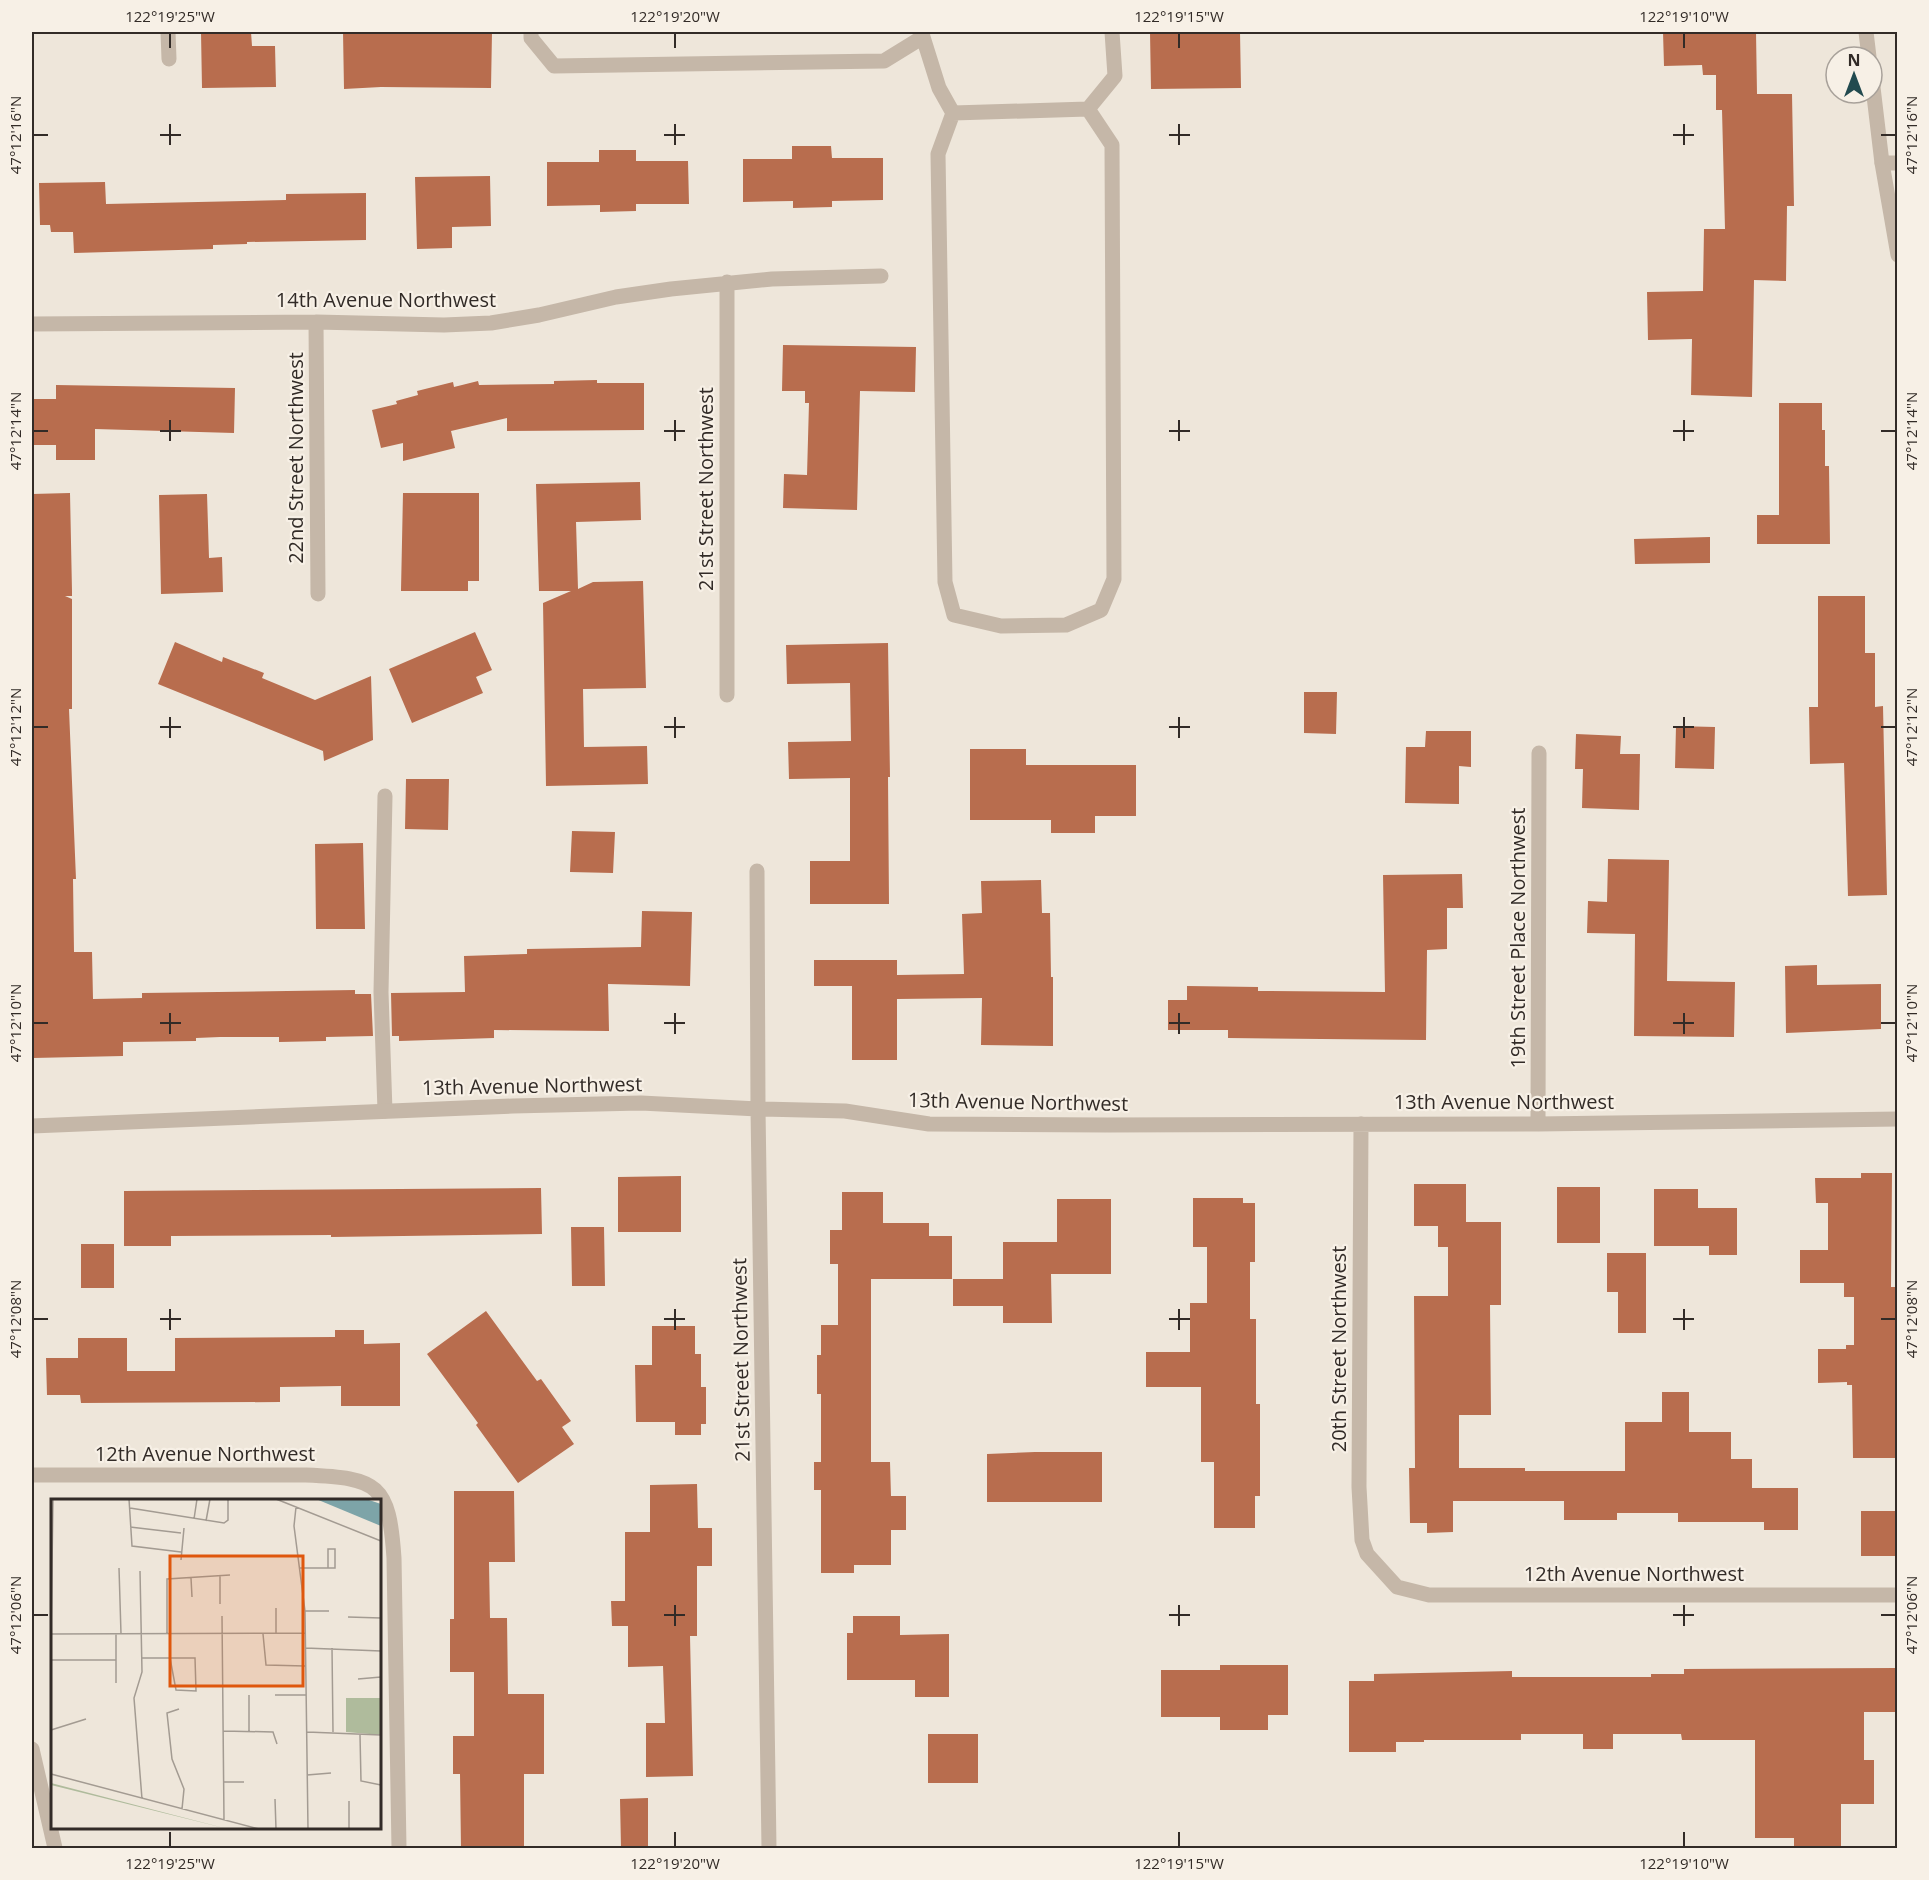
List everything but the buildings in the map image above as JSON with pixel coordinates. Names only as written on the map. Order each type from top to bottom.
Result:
[{"type":"street","points":[[168,32],[169,60]]},
{"type":"street","points":[[531,32],[531,38],[554,66],[884,61],[922,34],[939,88],[953,113],[939,154],[945,582],[954,615],[1001,626],[1066,625],[1101,610],[1114,579],[1112,145],[1088,108]]},
{"type":"street","points":[[953,113],[1088,108],[1115,76],[1112,32]]},
{"type":"street","points":[[1878,105],[1890,163],[1898,255]]},
{"type":"street","name":"14th Avenue Northwest","points":[[32,324],[316,322],[444,325],[491,323],[539,315],[616,297],[728,282],[881,276]]},
{"type":"street","name":"21st Street Northwest","points":[[728,282],[728,695]]},
{"type":"street","name":"22nd Street Northwest","points":[[316,322],[318,594]]},
{"type":"street","name":"19th Street Place Northwest","points":[[1538,1124],[1539,753]]},
{"type":"street","points":[[385,796],[381,992],[385,1111]]},
{"type":"street","name":"21st Street Northwest","points":[[757,871],[758,1109],[769,1848]]},
{"type":"street","name":"13th Avenue Northwest","points":[[32,1126],[641,1103],[845,1111],[929,1124],[1538,1124],[1898,1119]]},
{"type":"street","name":"20th Street Northwest","points":[[1361,1124],[1359,1487],[1362,1540],[1367,1554],[1380,1569]]},
{"type":"street","name":"12th Avenue Northwest","points":[[32,1475],[345,1476],[375,1489],[382,1497],[390,1517],[394,1558],[399,1848]]},
{"type":"street","name":"12th Avenue Northwest","points":[[1380,1569],[1397,1587],[1430,1595],[1898,1595]]},
{"type":"street","points":[[32,1749],[55,1848]]}]
